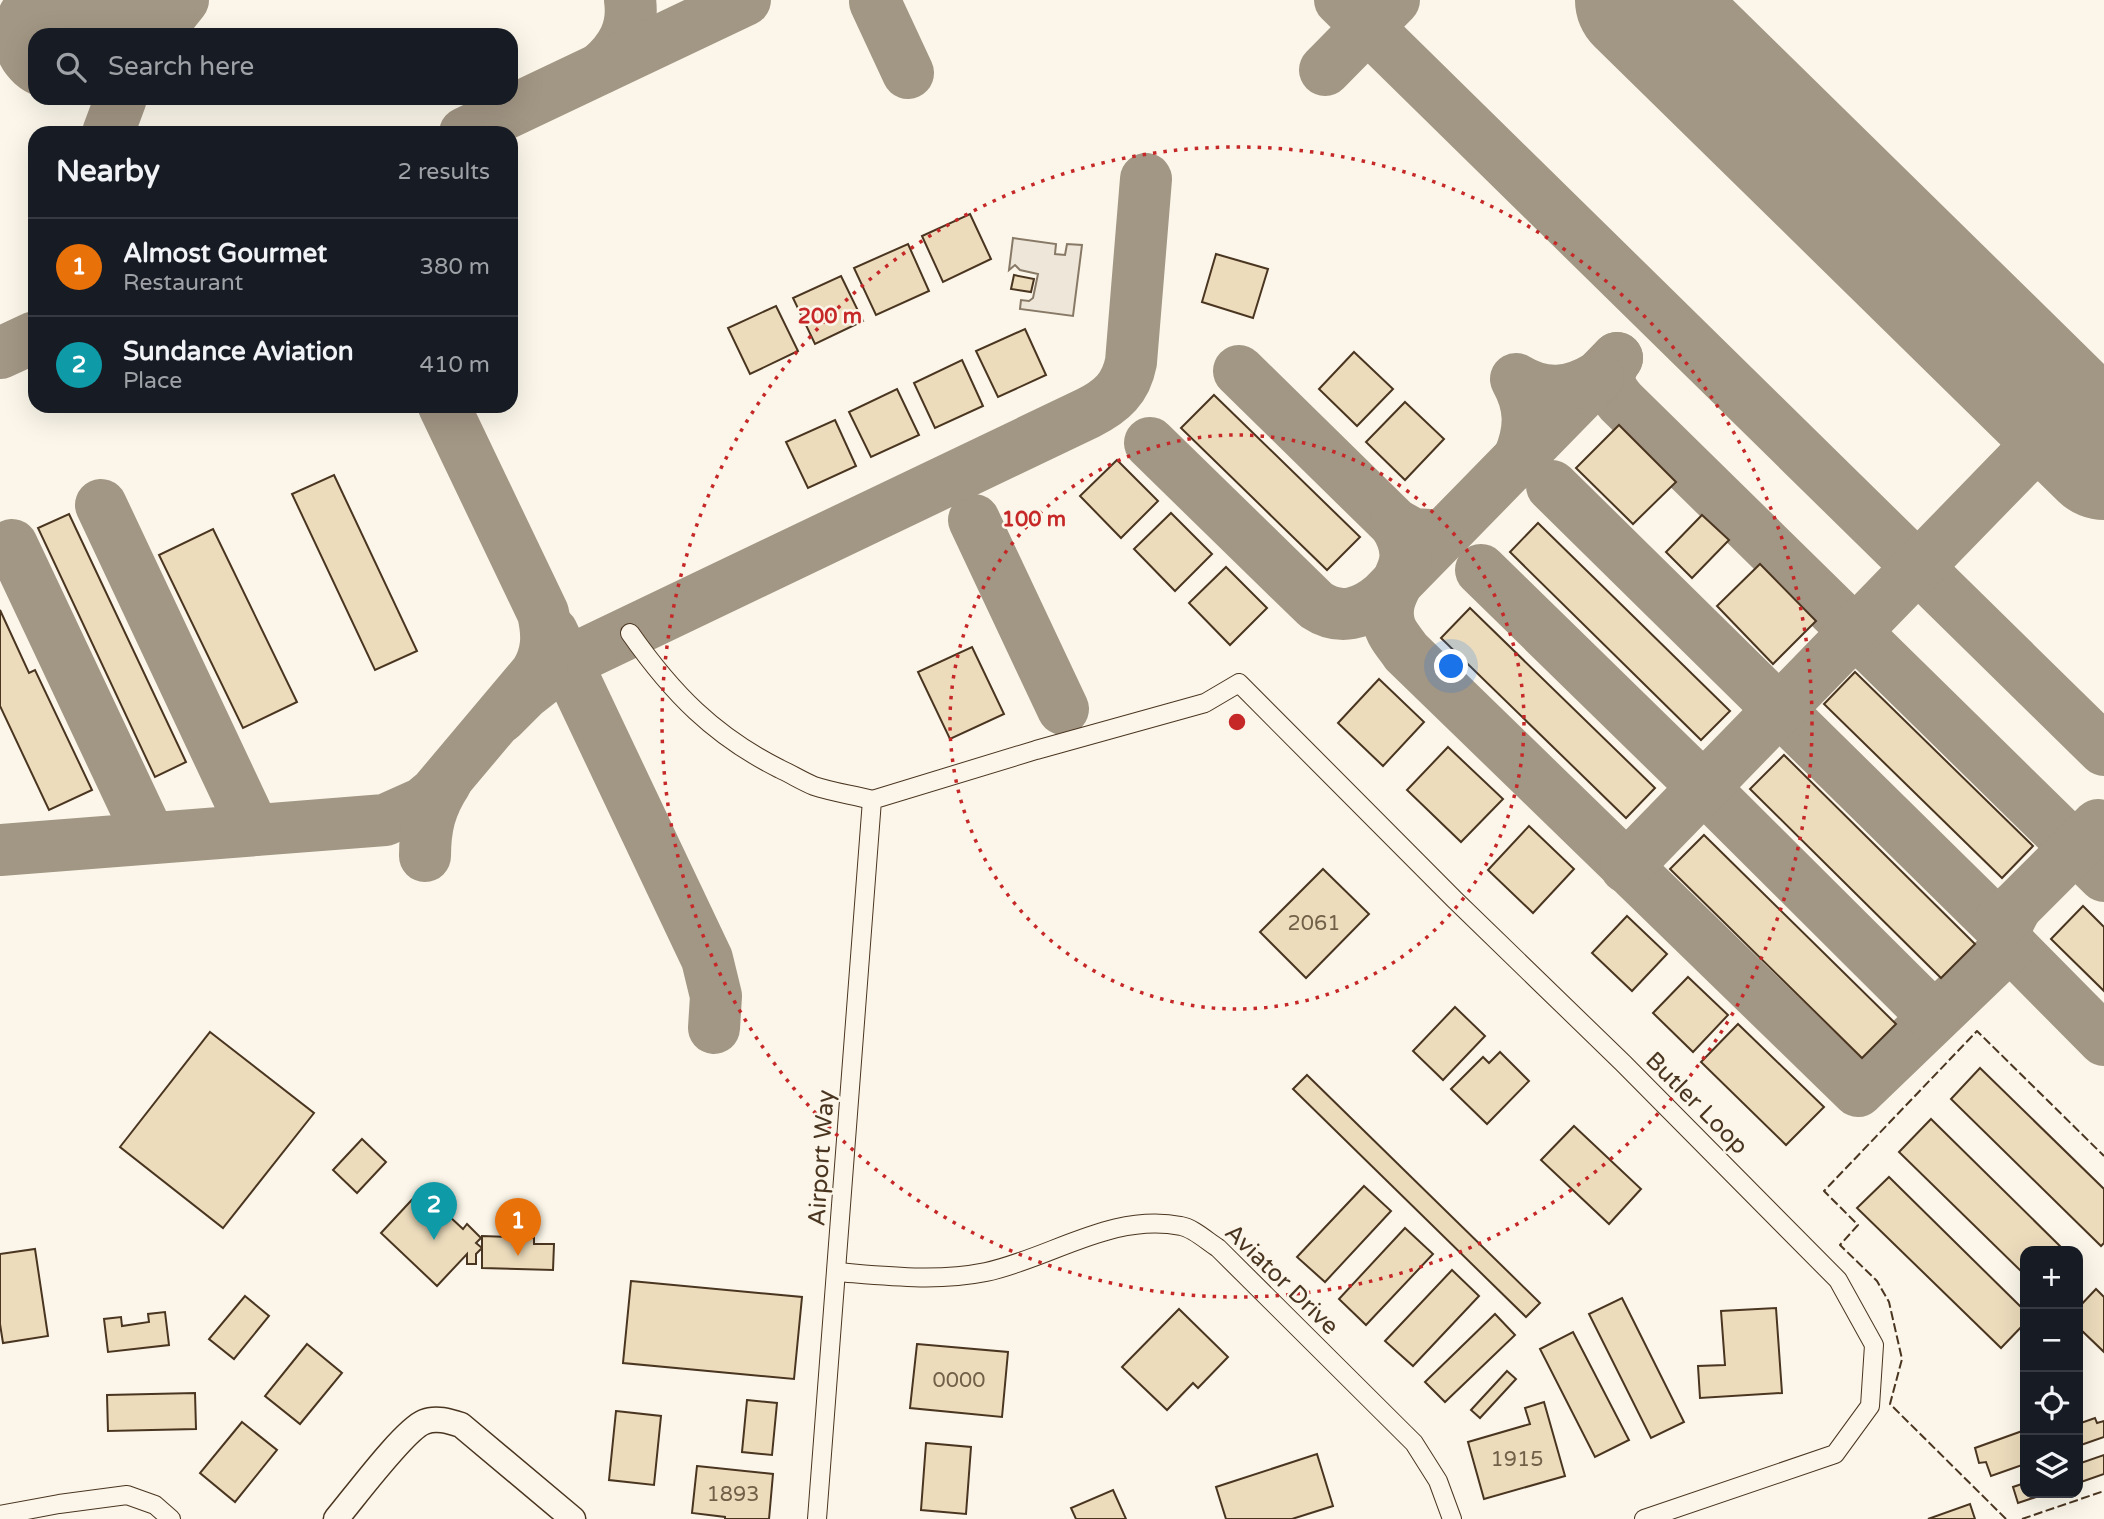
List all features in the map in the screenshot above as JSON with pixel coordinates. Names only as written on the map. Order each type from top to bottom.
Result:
[{"type":"street","points":[[630,633],[673,690],[739,746],[814,786],[872,800]]},
{"type":"street","name":"Butler Loop","points":[[872,800],[1036,750],[1205,703],[1239,683],[1838,1280],[1874,1345],[1870,1406],[1835,1454],[1644,1519]]},
{"type":"street","name":"Airport Way","points":[[817,1519],[872,800]]},
{"type":"street","name":"Aviator Drive","points":[[837,1272],[911,1278],[959,1276],[1021,1262],[1111,1228],[1148,1224],[1184,1226],[1218,1248],[1414,1443],[1438,1481],[1452,1519]]},
{"type":"street","points":[[336,1519],[407,1435],[424,1422],[445,1419],[461,1425],[573,1519]]},
{"type":"street","points":[[0,1515],[127,1495],[155,1505],[171,1519]]},
{"type":"shaded area","points":[[1013,238],[1056,244],[1055,254],[1065,255],[1067,244],[1082,245],[1073,316],[1020,309],[1021,300],[1029,301],[1033,298],[1038,274],[1020,270],[1015,265],[1009,270]]},
{"type":"building","points":[[970,214],[991,259],[943,282],[922,236]]},
{"type":"building","points":[[908,244],[929,291],[876,315],[854,268]]},
{"type":"building","points":[[1216,254],[1268,269],[1253,318],[1202,302]]},
{"type":"building","points":[[1014,275],[1034,279],[1031,292],[1011,289]]},
{"type":"building","points":[[841,276],[863,321],[815,344],[793,298]]},
{"type":"building","points":[[776,306],[798,351],[750,374],[728,328]]},
{"type":"building","points":[[1025,329],[1046,375],[998,397],[976,351]]},
{"type":"building","points":[[1354,352],[1393,389],[1357,426],[1319,389]]},
{"type":"building","points":[[962,360],[983,406],[935,428],[914,383]]},
{"type":"building","points":[[897,389],[919,435],[871,457],[849,412]]},
{"type":"building","points":[[1214,395],[1360,537],[1327,570],[1181,428]]},
{"type":"building","points":[[1405,402],[1444,439],[1405,480],[1366,442]]},
{"type":"building","points":[[835,420],[856,466],[808,488],[786,442]]},
{"type":"building","points":[[1619,425],[1676,482],[1633,524],[1576,468]]},
{"type":"building","points":[[1117,460],[1158,501],[1121,538],[1080,496]]},
{"type":"building","points":[[334,475],[417,651],[375,670],[292,494]]},
{"type":"building","points":[[1171,513],[1212,554],[1175,591],[1134,549]]},
{"type":"building","points":[[69,514],[186,762],[155,777],[38,528]]},
{"type":"building","points":[[1702,515],[1729,540],[1692,578],[1666,552]]},
{"type":"building","points":[[1538,523],[1730,711],[1701,740],[1510,552]]},
{"type":"building","points":[[213,529],[297,702],[243,728],[159,555]]},
{"type":"building","points":[[1760,564],[1816,621],[1773,664],[1717,606]]},
{"type":"building","points":[[1226,567],[1267,608],[1230,645],[1189,603]]},
{"type":"building","points":[[1470,608],[1655,788],[1626,818],[1441,638]]},
{"type":"building","points":[[0,610],[29,673],[35,670],[92,790],[49,810],[0,706]]},
{"type":"building","points":[[972,647],[1004,714],[950,739],[918,672]]},
{"type":"building","points":[[1855,672],[2033,846],[2002,878],[1824,704]]},
{"type":"building","points":[[1379,679],[1424,722],[1383,766],[1338,723]]},
{"type":"building","points":[[1448,747],[1503,799],[1461,842],[1407,790]]},
{"type":"building","points":[[1784,755],[1975,944],[1941,978],[1750,789]]},
{"type":"building","points":[[1529,826],[1574,869],[1533,913],[1488,870]]},
{"type":"building","points":[[1704,835],[1896,1024],[1862,1058],[1670,869]]},
{"type":"building","points":[[1323,869],[1369,914],[1306,978],[1260,932]]},
{"type":"building","points":[[2083,906],[2104,927],[2104,991],[2051,939]]},
{"type":"building","points":[[1627,916],[1667,954],[1632,991],[1592,953]]},
{"type":"building","points":[[1688,977],[1728,1015],[1693,1052],[1653,1013]]},
{"type":"building","points":[[1455,1007],[1485,1036],[1443,1080],[1413,1051]]},
{"type":"building","points":[[1738,1024],[1824,1107],[1786,1145],[1701,1062]]},
{"type":"building","points":[[210,1032],[314,1113],[223,1228],[120,1147]]},
{"type":"building","points":[[1500,1052],[1529,1081],[1487,1124],[1451,1089],[1483,1057],[1489,1063]]},
{"type":"building","points":[[1980,1068],[2104,1189],[2104,1243],[2101,1246],[1951,1099]]},
{"type":"building","points":[[1307,1075],[1540,1303],[1526,1317],[1293,1089]]},
{"type":"building","points":[[1931,1119],[2060,1246],[2020,1246],[2020,1270],[1899,1152]]},
{"type":"building","points":[[1574,1126],[1641,1189],[1609,1224],[1541,1160]]},
{"type":"building","points":[[362,1139],[386,1162],[357,1193],[333,1170]]},
{"type":"building","points":[[1889,1177],[2020,1306],[2020,1328],[2001,1348],[1857,1208]]},
{"type":"building","points":[[1364,1186],[1391,1211],[1325,1282],[1297,1257]]},
{"type":"building","points":[[421,1190],[463,1229],[467,1224],[481,1238],[476,1243],[482,1248],[476,1254],[476,1264],[467,1264],[467,1254],[437,1286],[381,1233]]},
{"type":"building","points":[[1405,1228],[1433,1254],[1366,1325],[1339,1299]]},
{"type":"building","points":[[482,1236],[534,1238],[534,1244],[554,1244],[553,1270],[482,1268]]},
{"type":"building","points":[[35,1249],[48,1336],[3,1343],[0,1324],[0,1254]]},
{"type":"building","points":[[1452,1270],[1479,1296],[1413,1366],[1385,1341]]},
{"type":"building","points":[[631,1281],[802,1297],[794,1379],[623,1363]]},
{"type":"building","points":[[2096,1289],[2104,1297],[2104,1352],[2083,1332],[2083,1303]]},
{"type":"building","points":[[245,1296],[269,1316],[234,1359],[209,1339]]},
{"type":"building","points":[[1622,1298],[1684,1422],[1651,1438],[1589,1314]]},
{"type":"building","points":[[1776,1308],[1782,1393],[1700,1398],[1698,1366],[1725,1365],[1721,1311]]},
{"type":"building","points":[[1179,1309],[1228,1357],[1198,1388],[1193,1383],[1167,1410],[1122,1367]]},
{"type":"building","points":[[165,1312],[169,1345],[108,1352],[104,1319],[121,1317],[122,1326],[149,1322],[148,1314]]},
{"type":"building","points":[[1495,1314],[1515,1335],[1445,1402],[1425,1382]]},
{"type":"building","points":[[1573,1332],[1629,1440],[1595,1457],[1540,1349]]},
{"type":"building","points":[[307,1344],[342,1373],[300,1424],[265,1396]]},
{"type":"building","points":[[917,1344],[1008,1352],[1002,1417],[910,1408]]},
{"type":"building","points":[[1507,1371],[1516,1379],[1480,1418],[1471,1410]]},
{"type":"building","points":[[195,1393],[196,1429],[108,1431],[107,1395]]},
{"type":"building","points":[[747,1400],[777,1403],[772,1455],[742,1452]]},
{"type":"building","points":[[1544,1402],[1565,1476],[1484,1499],[1468,1442],[1530,1424],[1525,1408]]},
{"type":"building","points":[[616,1411],[661,1416],[654,1485],[609,1480]]},
{"type":"building","points":[[2095,1418],[2097,1423],[2104,1421],[2104,1437],[2083,1444],[2083,1422]]},
{"type":"building","points":[[242,1422],[277,1450],[235,1502],[200,1473]]},
{"type":"building","points":[[2020,1432],[2020,1466],[1991,1476],[1986,1462],[1979,1463],[1975,1448]]},
{"type":"building","points":[[926,1443],[971,1447],[966,1514],[921,1510]]},
{"type":"building","points":[[1317,1454],[1333,1506],[1292,1519],[1226,1519],[1216,1487]]},
{"type":"building","points":[[2104,1455],[2104,1474],[2083,1481],[2083,1462]]},
{"type":"building","points":[[697,1466],[773,1474],[769,1519],[725,1519],[692,1513]]},
{"type":"building","points":[[2020,1485],[2020,1498],[2033,1498],[2018,1503],[2013,1487]]},
{"type":"building","points":[[1113,1490],[1126,1519],[1076,1519],[1071,1508]]},
{"type":"building","points":[[1970,1504],[1975,1519],[1928,1519]]},
{"type":"taxiway","points":[[161,28],[183,0]]},
{"type":"taxiway","points":[[601,68],[615,54],[625,38],[630,20],[630,0]]},
{"type":"taxiway","points":[[480,126],[745,0]]},
{"type":"taxiway","points":[[1340,0],[2104,750]]},
{"type":"taxiway","points":[[1325,70],[1394,0]]},
{"type":"taxiway","points":[[875,2],[908,73]]},
{"type":"taxiway","points":[[111,126],[118,105]]},
{"type":"taxiway","points":[[501,717],[524,694],[561,665],[1104,404],[1122,386],[1131,362],[1146,179]]},
{"type":"taxiway","points":[[0,353],[28,340]]},
{"type":"taxiway","points":[[1617,358],[1611,370],[1610,381],[1621,402],[2104,876]]},
{"type":"taxiway","points":[[1150,443],[1316,605],[1334,613],[1351,613],[1368,607],[1384,596],[1617,358]]},
{"type":"taxiway","points":[[2014,367],[2035,413],[2033,435],[2021,461],[2052,447],[2083,450],[2104,460]]},
{"type":"taxiway","points":[[1239,371],[1395,524],[1413,534],[1429,535]]},
{"type":"taxiway","points":[[1519,458],[1526,437],[1528,418],[1516,379],[1537,388],[1557,391],[1577,387],[1598,377]]},
{"type":"taxiway","points":[[0,850],[385,820],[423,803],[435,793],[536,673],[545,651],[546,636],[543,613],[447,413]]},
{"type":"taxiway","points":[[1626,867],[2021,461]]},
{"type":"taxiway","points":[[1552,486],[1998,925],[2010,945],[2104,1040]]},
{"type":"taxiway","points":[[101,505],[254,830]]},
{"type":"taxiway","points":[[974,520],[1063,709]]},
{"type":"taxiway","points":[[1395,524],[1403,540],[1405,554],[1404,566],[1390,598],[1389,623],[1406,652],[1858,1091],[2010,945],[2005,928],[2016,907]]},
{"type":"taxiway","points":[[12,545],[150,838]]},
{"type":"taxiway","points":[[1481,570],[1934,1017]]},
{"type":"taxiway","points":[[552,632],[707,959],[716,996],[714,1028]]},
{"type":"taxiway","points":[[425,856],[430,818],[446,782]]},
{"type":"taxiway","points":[[1998,925],[2098,825]]},
{"type":"runway","points":[[73,28],[131,0]]},
{"type":"runway","points":[[1640,0],[2104,455]]},
{"type":"fence","points":[[2006,1519],[1890,1404],[1902,1359],[1889,1302],[1877,1281],[1840,1245],[1858,1225],[1824,1191],[1977,1031],[2104,1156]]},
{"type":"fence","points":[[2022,1519],[2104,1491]]},
{"type":"place","name":"Sundance Aviation","points":[[434,1240]]},
{"type":"place","name":"Almost Gourmet","points":[[518,1256]]}]
